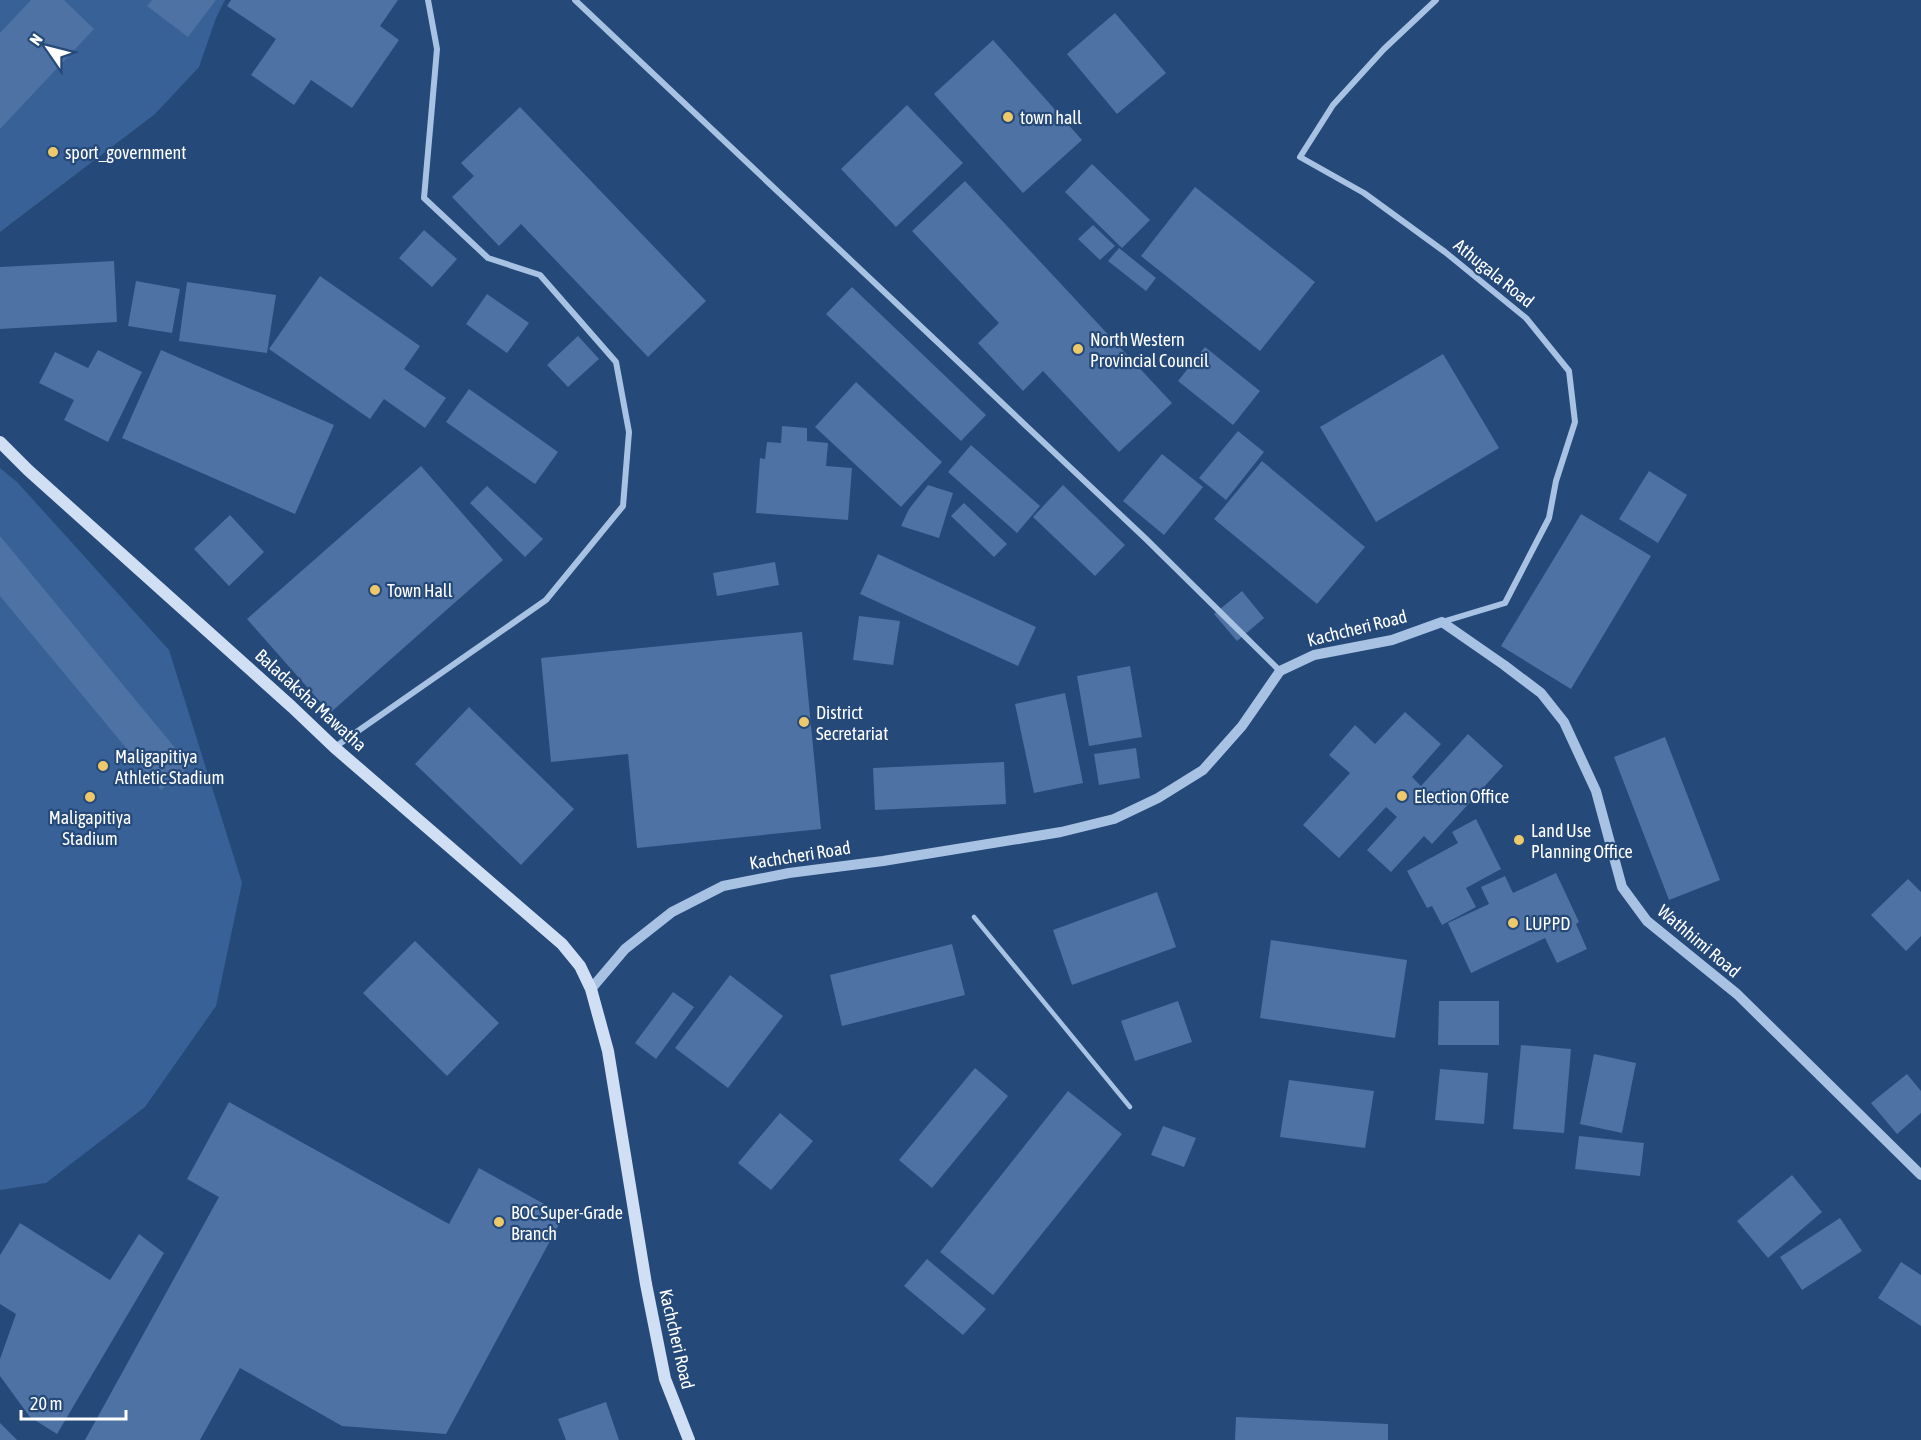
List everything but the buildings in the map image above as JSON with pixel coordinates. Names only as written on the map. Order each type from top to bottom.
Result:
[{"type":"main road","name":"Baladaksha Mawatha","points":[[0,442],[334,747],[562,944],[580,966],[591,988]]},
{"type":"main road","name":"Kachcheri Road","points":[[591,988],[608,1051],[644,1274],[665,1379],[689,1440]]},
{"type":"street","points":[[334,747],[546,600],[623,506],[629,432],[615,362],[540,275],[488,258],[424,198],[437,49],[428,0]]},
{"type":"street","points":[[575,0],[1146,539],[1280,671]]},
{"type":"street","name":"Athugala Road","points":[[1436,0],[1384,49],[1333,105],[1300,157],[1364,193],[1445,252],[1526,318],[1569,371],[1575,422],[1556,481],[1549,518],[1505,603],[1442,622]]},
{"type":"street","name":"Kachcheri Road","points":[[591,988],[625,949],[672,912],[723,886],[789,873],[883,861],[1061,832],[1114,819],[1158,798],[1203,770],[1242,726],[1280,671],[1314,656],[1392,640],[1442,622]]},
{"type":"street","name":"Wathhimi Road","points":[[1442,622],[1541,693],[1564,722],[1596,791],[1622,887],[1647,921],[1737,994],[1921,1175]]},
{"type":"lane","points":[[974,917],[1130,1107]]},
{"type":"shaded area","name":"sport_government","points":[[0,0],[225,0],[216,18],[199,67],[155,114],[0,232]]},
{"type":"shaded area","name":"Maligapitiya Athletic Stadium","points":[[0,468],[17,482],[169,650],[242,883],[216,1006],[145,1107],[46,1183],[0,1190]]},
{"type":"place","name":"town hall","points":[[1008,117]]},
{"type":"place","name":"sport_government","points":[[53,152]]},
{"type":"place","name":"North Western Provincial Council","points":[[1078,349]]},
{"type":"place","name":"Town Hall","points":[[375,590]]},
{"type":"place","name":"District Secretariat","points":[[804,722]]},
{"type":"place","name":"Maligapitiya Athletic Stadium","points":[[103,766]]},
{"type":"place","name":"Election Office","points":[[1402,796]]},
{"type":"place","name":"Maligapitiya Stadium","points":[[90,797]]},
{"type":"place","name":"Land Use Planning Office","points":[[1519,840]]},
{"type":"place","name":"LUPPD","points":[[1513,923]]},
{"type":"place","name":"BOC Super-Grade Branch","points":[[499,1222]]}]
